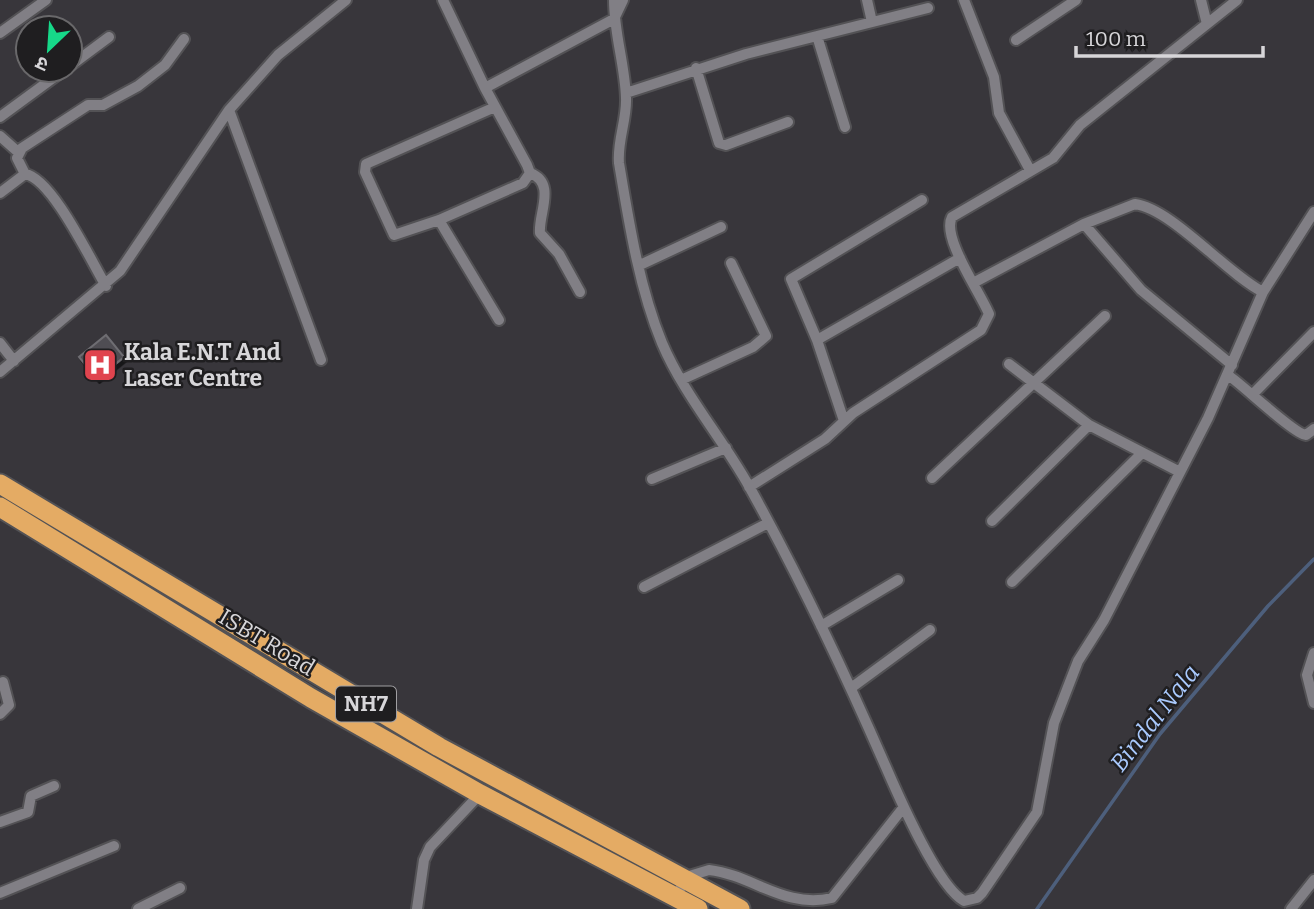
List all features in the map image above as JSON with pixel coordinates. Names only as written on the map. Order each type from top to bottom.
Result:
[{"type":"highway","name":"NH7","points":[[0,484],[439,747],[686,877],[740,909]]},
{"type":"highway","name":"ISBT Road","points":[[0,507],[311,698],[480,794],[698,909]]},
{"type":"street","points":[[0,33],[45,0]]},
{"type":"street","points":[[324,0],[332,10]]},
{"type":"street","points":[[0,372],[106,286],[132,255],[229,110],[278,55],[346,0]]},
{"type":"street","points":[[614,0],[614,19],[626,93],[618,153],[623,191],[647,304],[681,380],[749,487],[821,626],[903,808],[954,894],[964,901],[976,898],[1038,812],[1054,723],[1067,683],[1122,585],[1230,370],[1263,292],[1314,212]]},
{"type":"street","points":[[485,88],[614,19],[623,0]]},
{"type":"street","points":[[867,0],[872,22]]},
{"type":"street","points":[[964,0],[994,77],[999,113],[1030,170]]},
{"type":"street","points":[[1016,40],[1076,0]]},
{"type":"street","points":[[1201,0],[1207,24]]},
{"type":"street","points":[[749,487],[825,439],[844,421],[981,330],[989,314],[975,282],[960,258],[948,226],[952,218],[1053,158],[1080,125],[1237,0]]},
{"type":"street","points":[[448,2],[485,88],[530,173],[539,178],[545,192],[540,233],[559,254],[580,292]]},
{"type":"street","points":[[626,93],[696,68],[928,8]]},
{"type":"street","points":[[817,36],[845,127]]},
{"type":"street","points":[[84,56],[109,37]]},
{"type":"street","points":[[18,152],[88,105],[103,105],[138,86],[165,65],[184,39]]},
{"type":"street","points":[[696,68],[719,144],[726,145],[788,122]]},
{"type":"street","points":[[0,117],[45,84]]},
{"type":"street","points":[[495,107],[371,160],[365,167],[394,234],[439,220],[523,183],[530,173]]},
{"type":"street","points":[[229,110],[321,360]]},
{"type":"street","points":[[0,136],[18,152],[24,174]]},
{"type":"street","points":[[0,193],[24,174],[31,175],[47,190],[106,286]]},
{"type":"street","points":[[844,421],[817,340],[793,288],[793,275],[922,200]]},
{"type":"street","points":[[975,282],[1084,224],[1129,206],[1144,206],[1177,226],[1242,280],[1263,292]]},
{"type":"street","points":[[439,220],[499,320]]},
{"type":"street","points":[[1084,224],[1141,290],[1294,432],[1306,435],[1314,429]]},
{"type":"street","points":[[640,265],[721,227]]},
{"type":"street","points":[[817,340],[960,258]]},
{"type":"street","points":[[681,380],[753,347],[766,336],[731,262]]},
{"type":"street","points":[[932,478],[1105,316]]},
{"type":"street","points":[[1254,393],[1314,332]]},
{"type":"street","points":[[0,344],[14,362]]},
{"type":"street","points":[[1009,364],[1089,425],[1178,471]]},
{"type":"street","points":[[992,521],[1089,425]]},
{"type":"street","points":[[652,479],[726,448]]},
{"type":"street","points":[[1012,582],[1142,453]]},
{"type":"street","points":[[644,587],[768,523]]},
{"type":"street","points":[[821,626],[898,580]]},
{"type":"street","points":[[851,688],[930,630]]},
{"type":"street","points":[[1314,653],[1307,675],[1314,703]]},
{"type":"street","points":[[0,715],[9,705],[3,682]]},
{"type":"street","points":[[0,822],[28,812],[31,796],[54,786]]},
{"type":"street","points":[[417,909],[424,860],[430,846],[480,794]]},
{"type":"street","points":[[676,897],[686,877],[697,872],[715,871],[780,902],[799,906],[823,903],[832,898],[903,808]]},
{"type":"street","points":[[0,892],[114,846]]},
{"type":"street","points":[[1291,909],[1314,880]]},
{"type":"street","points":[[138,909],[180,888]]},
{"type":"building","points":[[106,335],[124,357],[97,379],[79,357]]},
{"type":"waterway","name":"Bindal Nala","points":[[1037,909],[1160,734],[1268,606],[1314,559]]},
{"type":"place","name":"Kala E.N.T And Laser Centre","points":[[100,365]]}]
